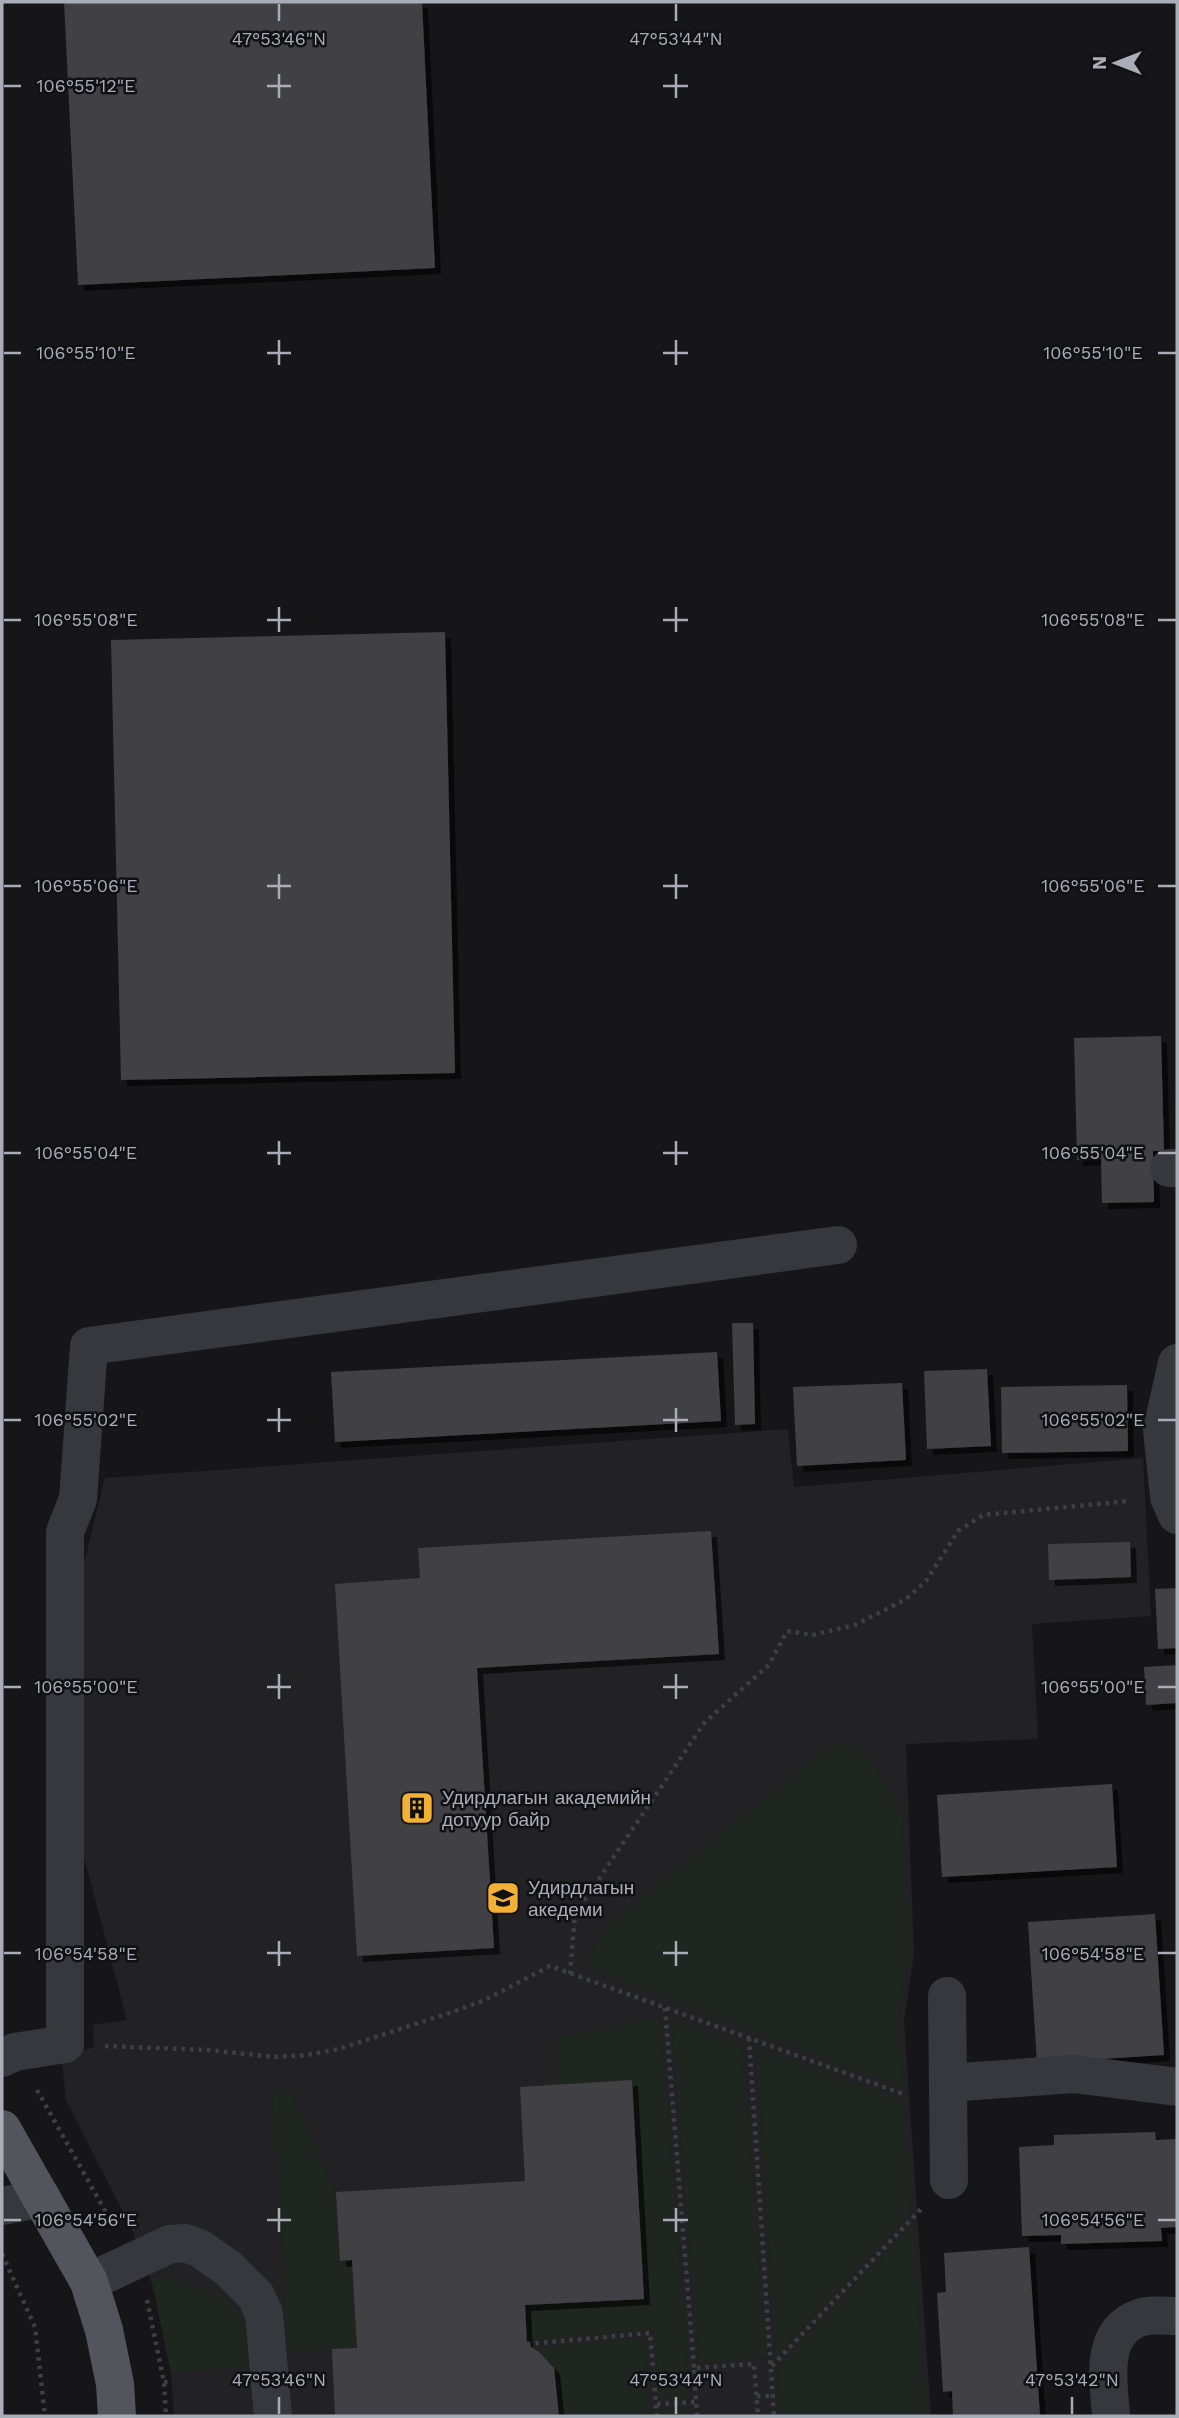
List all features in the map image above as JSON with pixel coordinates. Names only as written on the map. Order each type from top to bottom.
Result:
[{"type":"main road","points":[[2,2129],[89,2282],[104,2330],[115,2384],[117,2416]]},
{"type":"street","points":[[9,2055],[65,2044],[65,1532],[78,1499],[89,1346],[838,1245]]},
{"type":"street","points":[[1173,1506],[1162,1430],[1177,1363]]},
{"type":"street","points":[[947,1996],[949,2180]]},
{"type":"street","points":[[948,2097],[1074,2074],[1177,2087]]},
{"type":"street","points":[[2,2206],[42,2198]]},
{"type":"street","points":[[89,2282],[132,2260],[170,2245],[185,2243],[211,2256],[243,2281],[256,2296],[264,2314],[273,2416]]},
{"type":"street","points":[[1111,2416],[1109,2350],[1116,2336],[1139,2318],[1177,2316]]},
{"type":"path","points":[[570,1974],[575,1914],[705,1722],[769,1665],[787,1631],[813,1635],[855,1625],[906,1599],[926,1581],[958,1531],[983,1515],[1173,1506]]},
{"type":"path","points":[[65,2044],[208,2050],[275,2057],[307,2055],[339,2049],[455,2011],[485,2000],[550,1966],[750,2038],[948,2097]]},
{"type":"path","points":[[665,2008],[697,2416]]},
{"type":"path","points":[[750,2038],[774,2416]]},
{"type":"path","points":[[9,2055],[132,2260],[145,2292],[164,2382],[166,2416]]},
{"type":"path","points":[[772,2365],[949,2180]]},
{"type":"path","points":[[2,2254],[36,2327],[45,2416]]},
{"type":"path","points":[[527,2344],[650,2333],[657,2416]]},
{"type":"path","points":[[694,2368],[754,2364],[758,2416]]},
{"type":"path","points":[[164,2382],[171,2382]]},
{"type":"path","points":[[757,2396],[773,2396]]},
{"type":"path","points":[[657,2404],[696,2402]]},
{"type":"shaded area","name":"Удирдлагын акедеми","points":[[788,1429],[794,1487],[1143,1458],[1151,1616],[1032,1624],[1038,1739],[906,1744],[914,1954],[904,2021],[931,2416],[174,2416],[171,2373],[153,2287],[133,2232],[66,2100],[61,2051],[94,2048],[93,2025],[127,2020],[80,1842],[81,1575],[105,1478]]},
{"type":"shaded area","points":[[846,1742],[868,1755],[902,1814],[909,1953],[898,2015],[904,2088],[592,1969],[587,1962],[600,1936],[611,1923],[827,1748]]},
{"type":"shaded area","points":[[660,2017],[690,2398],[660,2400],[654,2329],[526,2341],[525,2305],[644,2298],[631,2080],[557,2085],[555,2038]]},
{"type":"shaded area","points":[[672,2020],[742,2045],[766,2357],[698,2363]]},
{"type":"shaded area","points":[[756,2046],[903,2101],[911,2213],[776,2355]]},
{"type":"shaded area","points":[[290,2090],[336,2192],[340,2260],[352,2260],[357,2348],[288,2351],[273,2093]]},
{"type":"shaded area","points":[[913,2226],[925,2416],[779,2416],[777,2367]]},
{"type":"shaded area","points":[[158,2275],[209,2292],[238,2310],[245,2328],[245,2366],[171,2373],[153,2287],[153,2280]]},
{"type":"shaded area","points":[[644,2338],[650,2416],[559,2416],[554,2368],[532,2348]]},
{"type":"shaded area","points":[[690,2408],[691,2416],[663,2416],[662,2410]]},
{"type":"building","points":[[64,2],[422,2],[435,268],[78,285]]},
{"type":"building","points":[[445,632],[455,1073],[121,1080],[111,640]]},
{"type":"building","points":[[1161,1036],[1164,1151],[1153,1151],[1154,1202],[1102,1203],[1101,1159],[1077,1160],[1074,1038]]},
{"type":"building","points":[[732,1323],[753,1323],[755,1424],[735,1425]]},
{"type":"building","points":[[717,1352],[721,1421],[335,1442],[331,1372]]},
{"type":"building","points":[[987,1369],[991,1446],[927,1449],[924,1371]]},
{"type":"building","points":[[902,1383],[906,1460],[797,1466],[793,1387]]},
{"type":"building","points":[[1127,1385],[1128,1451],[1002,1453],[1001,1387]]},
{"type":"building","name":"Удирдлагын академийн дотуур байр","points":[[711,1531],[719,1654],[477,1668],[494,1948],[357,1956],[335,1584],[420,1578],[418,1548]]},
{"type":"building","points":[[1130,1542],[1131,1577],[1049,1580],[1048,1544]]},
{"type":"building","points":[[1177,1588],[1177,1648],[1158,1649],[1155,1589]]},
{"type":"building","points":[[1177,1665],[1177,1703],[1146,1705],[1144,1667]]},
{"type":"building","points":[[1112,1784],[1117,1867],[942,1877],[937,1795]]},
{"type":"building","points":[[1155,1914],[1164,2055],[1037,2063],[1028,1922]]},
{"type":"building","points":[[632,2080],[644,2299],[525,2305],[527,2344],[554,2368],[559,2416],[335,2416],[332,2349],[357,2348],[352,2260],[340,2261],[336,2192],[525,2181],[520,2087]]},
{"type":"building","points":[[1155,2132],[1156,2140],[1177,2139],[1177,2227],[1161,2228],[1162,2241],[1061,2244],[1061,2235],[1022,2236],[1019,2147],[1054,2145],[1054,2135]]},
{"type":"building","points":[[1029,2247],[1040,2416],[953,2416],[952,2391],[943,2392],[937,2293],[946,2292],[944,2253]]},
{"type":"place","name":"Удирдлагын академийн дотуур байр","points":[[417,1808]]},
{"type":"place","name":"Удирдлагын акедеми","points":[[503,1898]]}]
